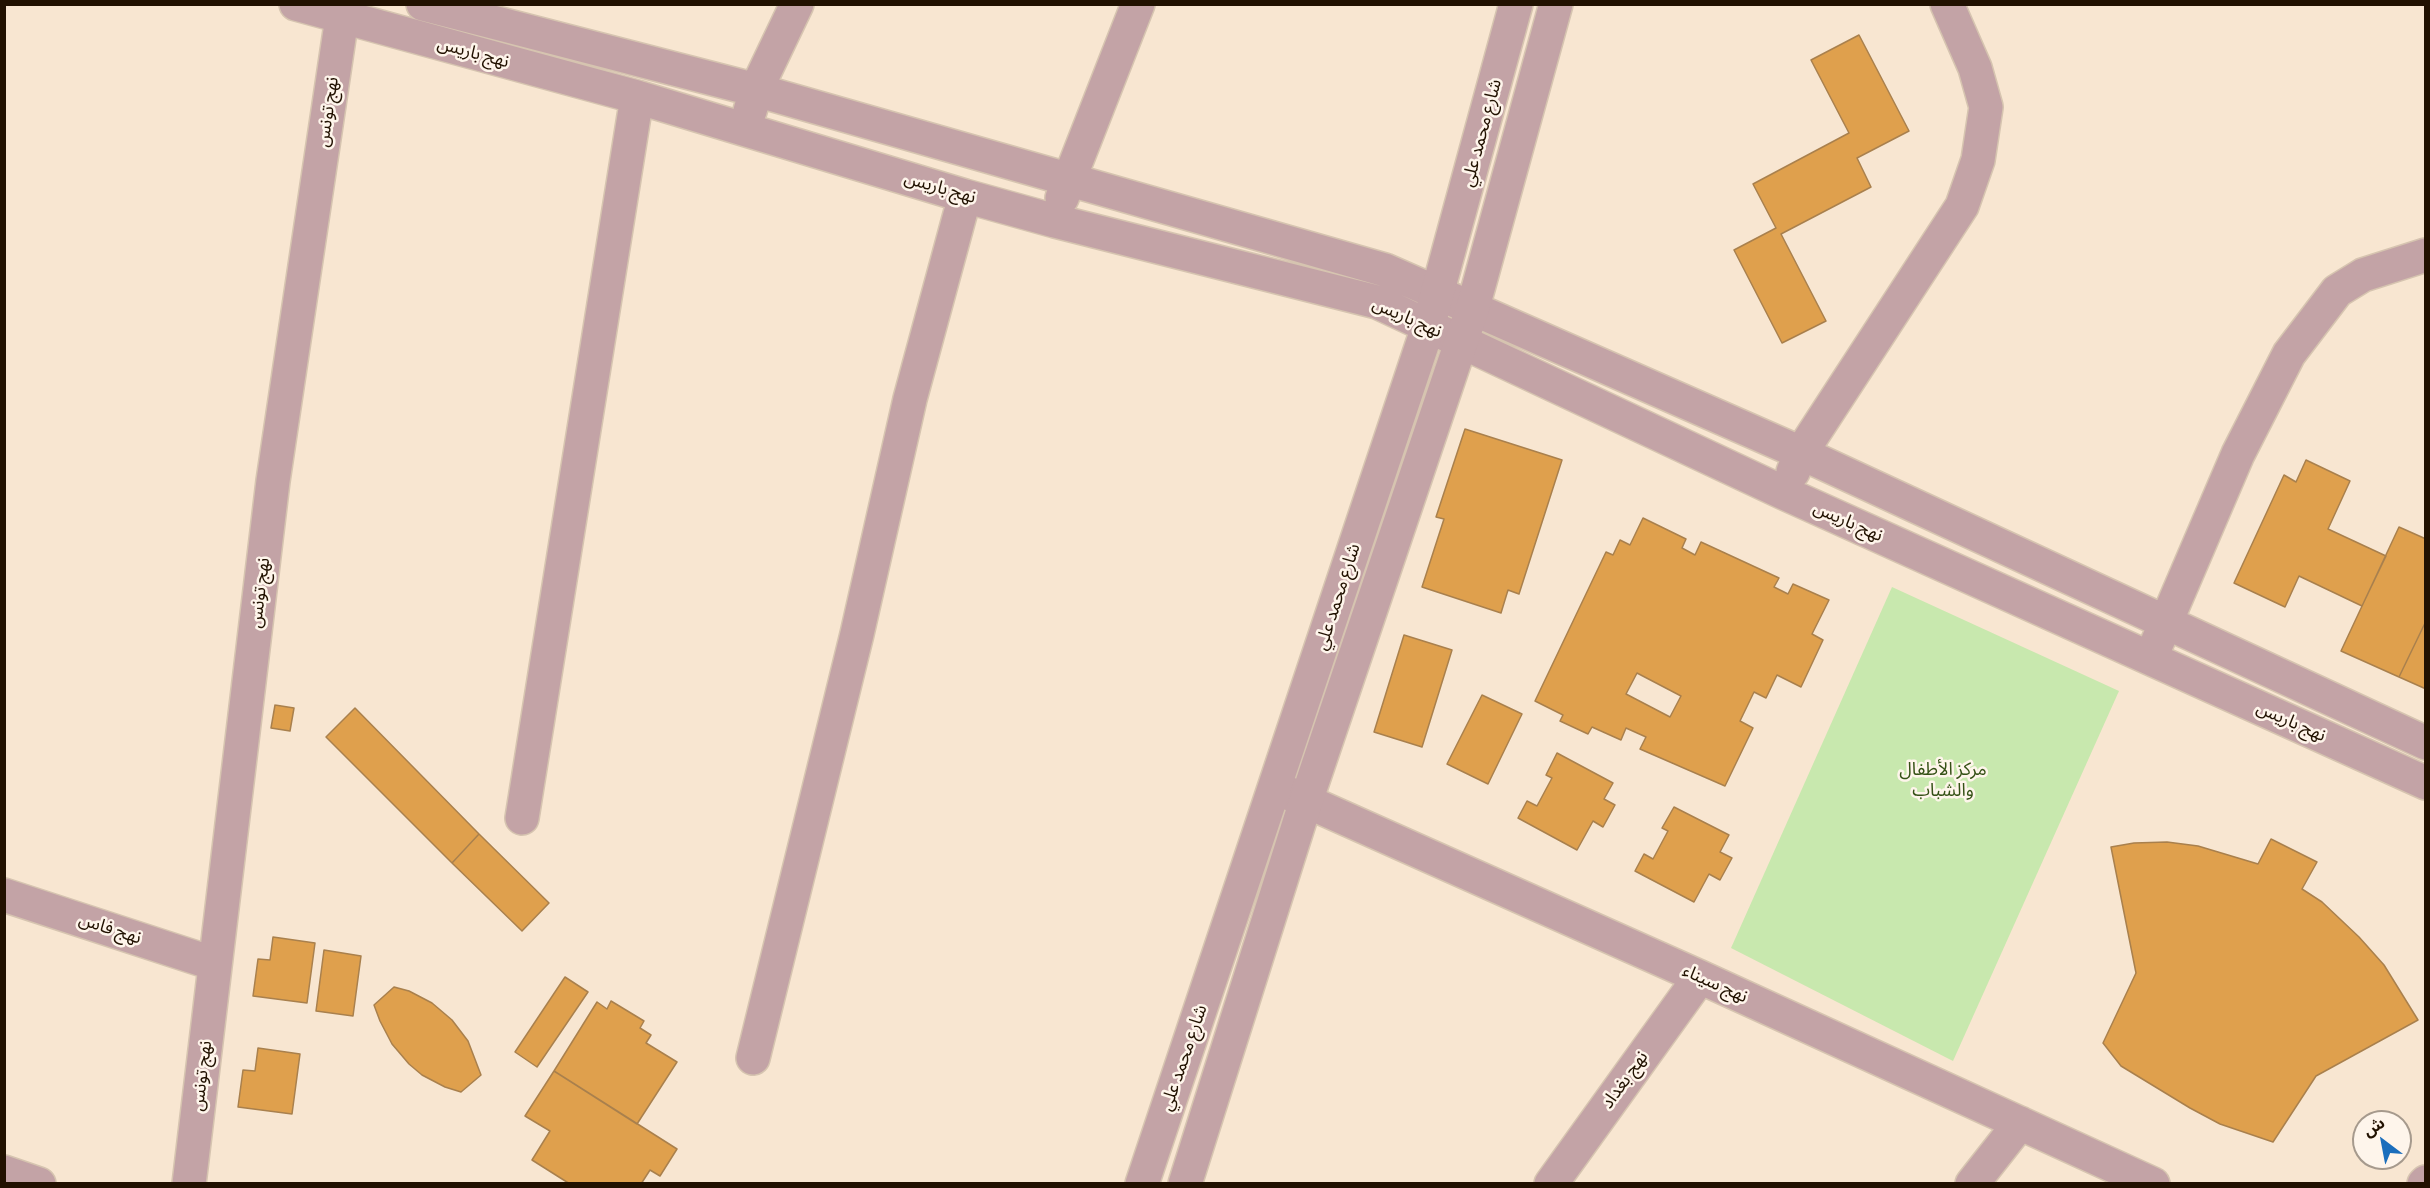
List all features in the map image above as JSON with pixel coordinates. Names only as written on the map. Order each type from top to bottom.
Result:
[{"type":"street","name":"نهج باريس","points":[[296,4],[343,11],[1055,221],[1377,302],[1784,493],[2426,783]]},
{"type":"street","name":"نهج باريس","points":[[423,4],[756,90],[1384,270],[1439,292],[1801,453],[2426,743]]},
{"type":"street","points":[[745,130],[756,90],[797,4]]},
{"type":"street","points":[[1055,221],[1068,179],[1138,4]]},
{"type":"street","name":"شارع محمد علي","points":[[1142,1184],[1428,327],[1516,4]]},
{"type":"street","name":"شارع محمد علي","points":[[1185,1184],[1306,801],[1473,308],[1556,4]]},
{"type":"street","points":[[1784,493],[1801,453],[1962,206],[1978,160],[1986,107],[1975,68],[1947,4]]},
{"type":"street","name":"نهج تونس","points":[[189,1184],[273,481],[343,11]]},
{"type":"street","points":[[522,818],[637,97]]},
{"type":"street","points":[[753,1058],[857,634],[910,399],[965,196]]},
{"type":"street","points":[[2150,659],[2238,454],[2289,354],[2337,291],[2363,275],[2426,255]]},
{"type":"street","name":"نهج سيناء","points":[[1274,787],[1700,977],[2153,1184]]},
{"type":"street","name":"نهج فاس","points":[[4,895],[215,964]]},
{"type":"street","name":"نهج بغداد","points":[[1551,1184],[1700,977]]},
{"type":"street","points":[[1972,1184],[2020,1123]]},
{"type":"street","points":[[4,1172],[39,1184]]},
{"type":"green space","name":"مركز الأطفال والشباب","points":[[1892,587],[2119,691],[1953,1061],[1731,948]]},
{"type":"building","points":[[1859,35],[1909,131],[1857,158],[1871,187],[1781,234],[1826,321],[1782,343],[1734,250],[1776,228],[1753,184],[1849,133],[1811,60]]},
{"type":"building","points":[[1465,429],[1562,460],[1519,594],[1508,590],[1501,613],[1422,587],[1444,519],[1436,517]]},
{"type":"building","points":[[2306,460],[2350,481],[2328,529],[2386,556],[2362,606],[2299,576],[2285,607],[2234,583],[2284,475],[2296,482]]},
{"type":"building","points":[[1643,518],[1686,539],[1682,548],[1695,555],[1701,542],[1779,578],[1774,587],[1788,594],[1793,584],[1829,600],[1812,634],[1823,640],[1801,687],[1777,675],[1766,698],[1754,692],[1740,721],[1753,728],[1725,786],[1640,749],[1646,737],[1626,728],[1621,740],[1592,727],[1588,734],[1560,721],[1563,715],[1535,701],[1606,552],[1613,555],[1620,540],[1630,545]],"holes":[[[1637,673],[1681,696],[1670,717],[1626,694]]]},
{"type":"building","points":[[2399,527],[2426,539],[2426,621],[2399,677],[2341,651]]},
{"type":"building","points":[[2426,621],[2426,689],[2399,677]]},
{"type":"building","points":[[1404,635],[1452,650],[1422,747],[1374,732]]},
{"type":"building","points":[[1482,695],[1522,714],[1488,784],[1447,764]]},
{"type":"building","points":[[275,705],[294,708],[290,731],[271,728]]},
{"type":"building","points":[[355,708],[479,834],[452,863],[326,737]]},
{"type":"building","points":[[1557,753],[1613,783],[1604,799],[1615,805],[1603,827],[1593,821],[1577,850],[1518,818],[1527,801],[1537,806],[1552,778],[1546,775]]},
{"type":"building","points":[[1674,807],[1729,835],[1720,852],[1732,858],[1720,880],[1709,874],[1694,902],[1635,871],[1644,854],[1653,859],[1668,831],[1662,828]]},
{"type":"building","points":[[479,834],[549,903],[522,931],[452,863]]},
{"type":"building","points":[[2271,839],[2317,862],[2302,889],[2322,902],[2359,937],[2384,965],[2418,1020],[2316,1076],[2273,1142],[2220,1124],[2190,1108],[2121,1066],[2103,1043],[2136,973],[2111,847],[2134,843],[2167,842],[2198,846],[2258,864]]},
{"type":"building","points":[[273,937],[315,943],[307,1003],[253,996],[258,959],[270,960]]},
{"type":"building","points":[[324,950],[361,956],[353,1016],[316,1011]]},
{"type":"building","points":[[565,977],[588,992],[537,1067],[515,1052]]},
{"type":"building","points":[[394,987],[409,991],[432,1003],[452,1020],[468,1041],[481,1075],[461,1092],[445,1087],[422,1075],[392,1044],[374,1005]]},
{"type":"building","points":[[611,1001],[644,1021],[640,1028],[651,1035],[646,1043],[677,1062],[637,1124],[554,1071],[597,1002],[607,1009]]},
{"type":"building","points":[[258,1048],[300,1054],[292,1114],[238,1107],[243,1070],[255,1071]]},
{"type":"building","points":[[554,1071],[677,1149],[660,1176],[650,1170],[641,1184],[570,1184],[532,1160],[550,1131],[525,1116]]}]
